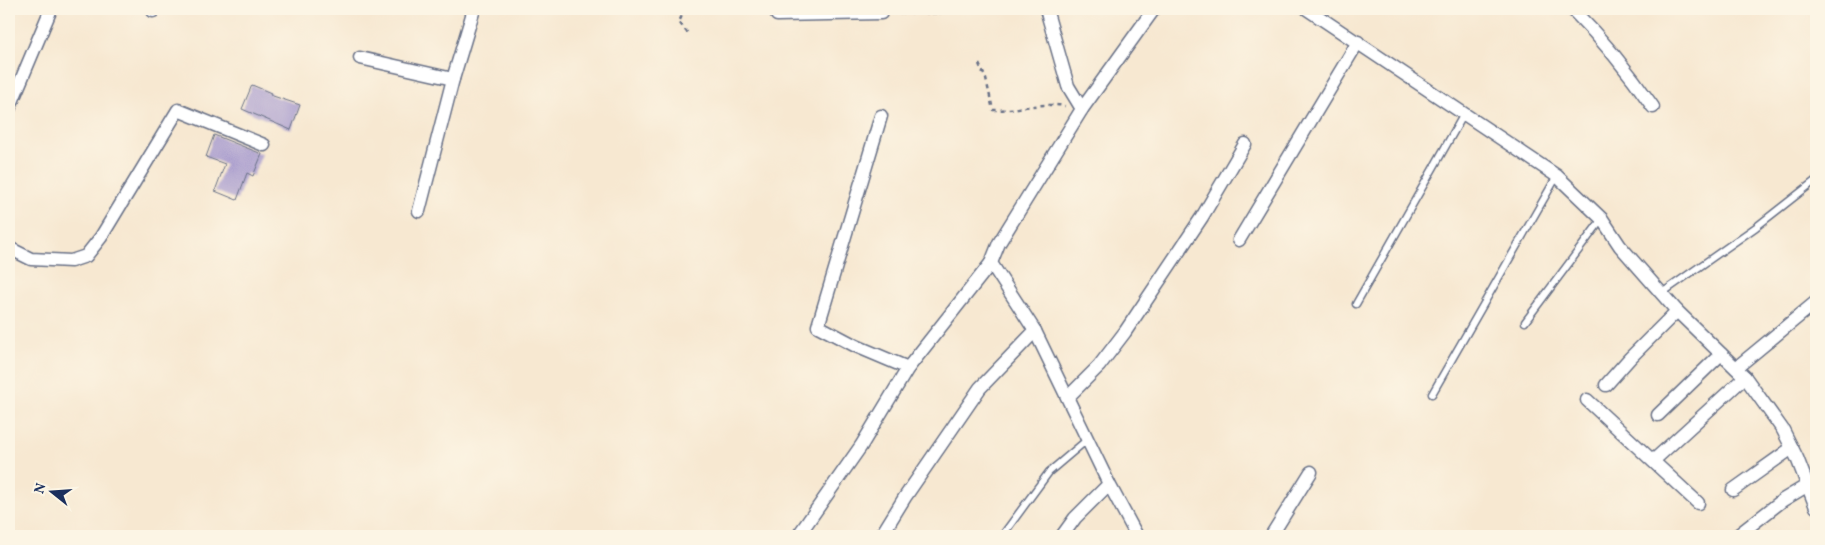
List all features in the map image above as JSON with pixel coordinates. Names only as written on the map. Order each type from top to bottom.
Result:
[{"type":"street","points":[[9,109],[52,9]]},
{"type":"street","points":[[419,211],[453,79],[474,9]]},
{"type":"street","points":[[777,9],[777,15],[881,13]]},
{"type":"street","points":[[1046,9],[1068,86],[1082,109]]},
{"type":"street","points":[[798,536],[861,446],[908,368],[991,263],[999,244],[1082,109],[1154,9]]},
{"type":"street","points":[[1308,9],[1557,176],[1602,219],[1620,246],[1677,311],[1740,372],[1783,430],[1816,507]]},
{"type":"street","points":[[1572,9],[1594,31],[1633,78],[1653,107]]},
{"type":"street","points":[[1239,240],[1358,42]]},
{"type":"street","points":[[360,58],[453,79]]},
{"type":"street","points":[[9,248],[31,259],[71,261],[86,256],[101,237],[178,110],[264,146]]},
{"type":"street","points":[[881,116],[818,326],[908,368]]},
{"type":"street","points":[[1068,397],[1099,366],[1125,332],[1202,217],[1245,144]]},
{"type":"street","points":[[991,263],[1035,331],[1136,536]]},
{"type":"street","points":[[1653,461],[1740,372],[1816,302]]},
{"type":"street","points":[[1606,385],[1677,311]]},
{"type":"street","points":[[881,536],[905,497],[980,388],[1035,331]]},
{"type":"street","points":[[1658,416],[1722,354]]},
{"type":"street","points":[[1587,400],[1698,503]]},
{"type":"street","points":[[1733,490],[1792,448]]},
{"type":"street","points":[[1271,536],[1311,472]]},
{"type":"street","points":[[1062,536],[1075,518],[1109,484]]},
{"type":"street","points":[[1738,536],[1784,500],[1808,485]]},
{"type":"lane","points":[[1356,304],[1464,114]]},
{"type":"lane","points":[[1432,394],[1557,176]]},
{"type":"lane","points":[[1662,293],[1756,227],[1816,180]]},
{"type":"lane","points":[[1525,322],[1602,219]]},
{"type":"lane","points":[[1002,536],[1048,472],[1088,439]]},
{"type":"path","points":[[685,9],[678,22],[689,35]]},
{"type":"path","points":[[881,13],[941,13]]},
{"type":"path","points":[[979,64],[986,79],[993,110],[1009,110],[1052,104],[1082,109]]},
{"type":"building","points":[[252,85],[271,93],[270,95],[300,105],[291,130],[242,109]]},
{"type":"building","points":[[214,135],[262,154],[253,176],[247,173],[237,200],[215,191],[225,164],[206,157]]}]
